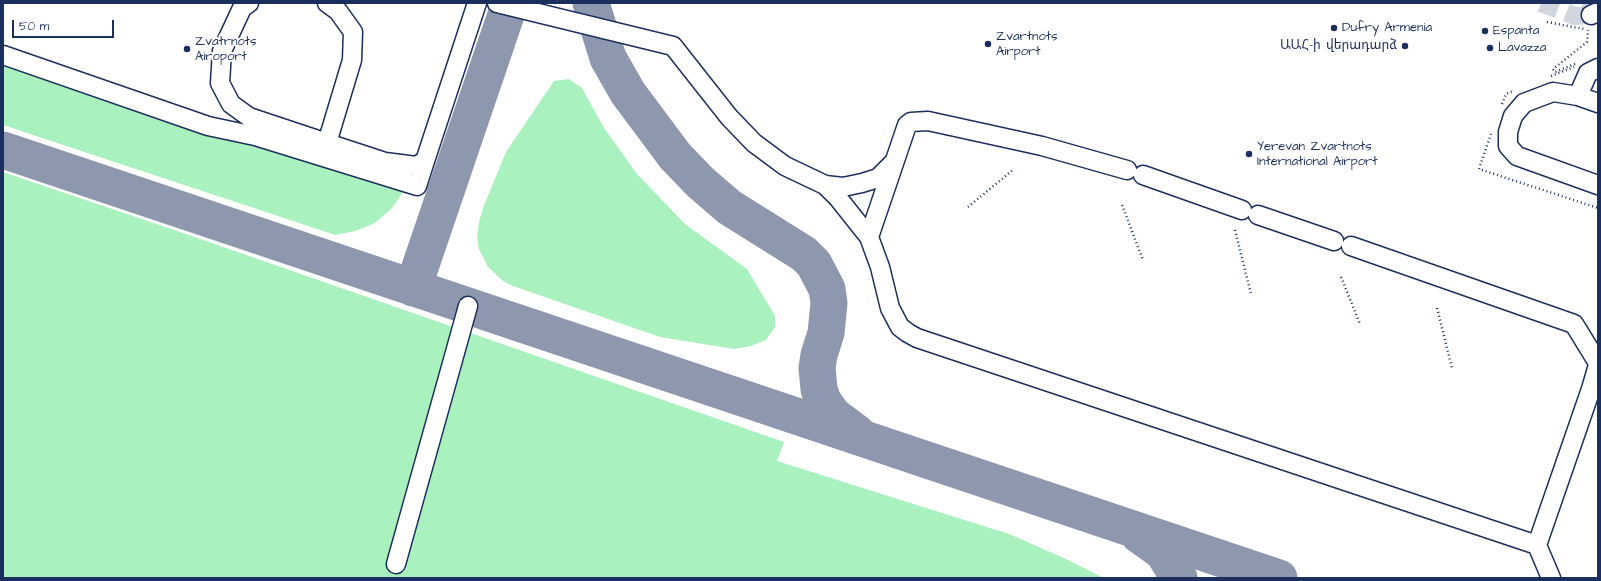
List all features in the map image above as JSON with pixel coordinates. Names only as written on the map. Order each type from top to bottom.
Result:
[{"type":"lane","points":[[249,3],[242,8],[222,51],[220,83],[231,104],[250,117],[385,162],[416,166],[425,161]]},
{"type":"lane","points":[[327,3],[338,11],[353,32],[352,60],[348,81],[327,143]]},
{"type":"lane","points":[[3,55],[208,126],[255,136],[418,186],[477,3]]},
{"type":"lane","points":[[497,3],[673,46],[729,117],[754,142],[785,166],[825,185],[843,187],[878,178],[894,161]]},
{"type":"lane","points":[[1578,96],[1588,73],[1590,64]]},
{"type":"lane","points":[[1598,103],[1578,96],[1553,92],[1524,103],[1513,116],[1508,132],[1508,146],[1517,156],[1598,185]]},
{"type":"lane","points":[[869,237],[907,125],[918,120],[1042,146],[1135,173],[1343,243],[1574,324],[1598,364],[1591,390],[1537,545],[1551,578]]},
{"type":"lane","points":[[825,185],[838,198],[869,237],[880,266],[890,308],[904,330],[917,338],[1537,545]]},
{"type":"lane","points":[[396,564],[468,306]]},
{"type":"path","points":[[1547,22],[1588,30],[1587,42],[1553,69],[1555,72],[1590,64]]},
{"type":"path","points":[[1549,77],[1578,65]]},
{"type":"path","points":[[1501,108],[1506,94],[1520,88]]},
{"type":"path","points":[[1493,128],[1479,170],[1598,208]]},
{"type":"path","points":[[968,207],[1014,169]]},
{"type":"path","points":[[1122,205],[1143,260]]},
{"type":"path","points":[[1234,230],[1251,294]]},
{"type":"path","points":[[1341,277],[1360,324]]},
{"type":"path","points":[[1437,308],[1452,368]]},
{"type":"green space","points":[[3,47],[405,189],[392,208],[375,223],[355,231],[335,235],[3,125]]},
{"type":"green space","points":[[569,79],[582,88],[604,128],[637,174],[685,224],[747,269],[775,316],[775,327],[766,340],[751,346],[734,349],[660,337],[513,286],[503,281],[488,267],[479,249],[477,237],[479,222],[483,208],[506,152],[554,81]]},
{"type":"green space","points":[[3,172],[784,442],[777,461],[1009,534],[1064,558],[1104,578],[3,578]]},
{"type":"taxiway","points":[[413,288],[510,3]]},
{"type":"taxiway","points":[[591,3],[608,58],[628,93],[675,156],[700,182],[729,207],[804,254],[814,264],[827,289],[829,303],[826,333],[819,355],[817,368],[819,389],[823,401],[833,415],[857,433]]},
{"type":"taxiway","points":[[3,150],[1279,578]]},
{"type":"taxiway","points":[[1139,535],[1163,552],[1179,578]]},
{"type":"tunnel","points":[[1541,3],[1575,16],[1591,15],[1591,3]]},
{"type":"place","name":"Dufry Armenia","points":[[1334,28]]},
{"type":"place","name":"Espanta","points":[[1485,31]]},
{"type":"place","name":"Zvartnots Airport","points":[[988,44]]},
{"type":"place","name":"ԱԱՀ-ի վերադարձ","points":[[1405,46]]},
{"type":"place","name":"Lavazza","points":[[1490,48]]},
{"type":"place","name":"Zvatrnots Airoport","points":[[187,49]]},
{"type":"place","name":"Yerevan Zvartnots International Airport","points":[[1249,154]]}]
